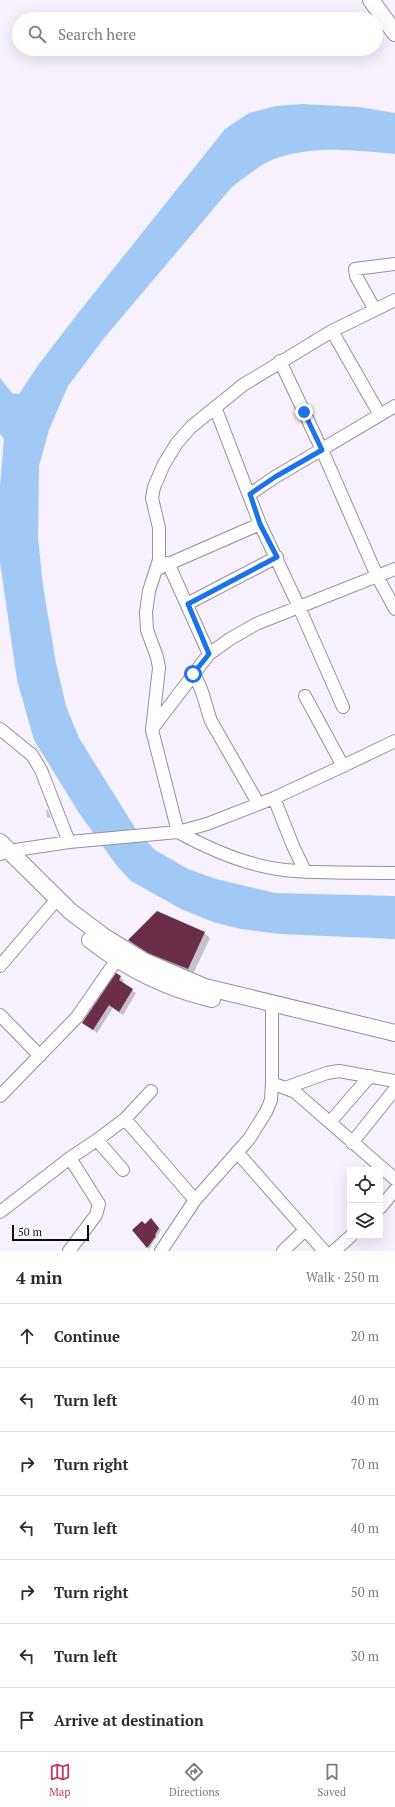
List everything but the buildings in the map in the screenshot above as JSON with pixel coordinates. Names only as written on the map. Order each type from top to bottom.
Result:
[{"type":"main road","points":[[371,0],[380,12]]},
{"type":"main road","points":[[383,16],[395,33]]},
{"type":"main road","points":[[2,851],[51,906],[80,932],[120,954],[205,987],[271,1008],[395,1039]]},
{"type":"main road","points":[[2,851],[70,911],[103,936],[120,954]]},
{"type":"main road","points":[[271,1008],[395,1033]]},
{"type":"street","points":[[375,310],[356,276],[355,269],[395,264]]},
{"type":"street","points":[[395,300],[332,331],[280,361],[243,385],[191,427],[177,443],[164,464],[154,487],[153,507],[159,536],[159,560],[149,591],[146,612],[147,630],[157,657],[159,668],[152,730],[178,832],[209,848],[266,867],[305,871],[395,873]]},
{"type":"street","points":[[332,331],[380,415]]},
{"type":"street","points":[[280,361],[322,450],[377,576],[395,609]]},
{"type":"street","points":[[250,494],[275,477],[395,406]]},
{"type":"street","points":[[215,407],[250,494],[260,524],[277,557],[343,707]]},
{"type":"street","points":[[157,568],[260,524]]},
{"type":"street","points":[[188,604],[277,557]]},
{"type":"street","points":[[168,563],[188,604],[209,654]]},
{"type":"street","points":[[152,730],[209,654],[230,639],[256,624],[395,569]]},
{"type":"street","points":[[193,674],[202,693],[211,721],[258,803]]},
{"type":"street","points":[[305,696],[343,766]]},
{"type":"street","points":[[0,729],[32,755],[41,770],[69,842]]},
{"type":"street","points":[[2,851],[85,840],[178,832],[222,819],[258,803],[274,798],[395,741]]},
{"type":"street","points":[[274,798],[293,846],[305,871]]},
{"type":"street","points":[[0,966],[51,906]]},
{"type":"street","points":[[0,1096],[77,1017],[120,954]]},
{"type":"street","points":[[161,1251],[195,1200],[250,1139],[266,1112],[271,1100],[272,1083],[271,1008]]},
{"type":"street","points":[[0,1015],[40,1056]]},
{"type":"street","points":[[285,1088],[327,1072],[339,1071],[395,1081]]},
{"type":"street","points":[[330,1122],[370,1076]]},
{"type":"street","points":[[272,1083],[295,1092],[395,1179]]},
{"type":"street","points":[[352,1143],[395,1089]]},
{"type":"street","points":[[0,1212],[70,1158],[125,1119],[151,1090]]},
{"type":"street","points":[[125,1119],[195,1200]]},
{"type":"street","points":[[96,1140],[123,1170]]},
{"type":"street","points":[[237,1152],[324,1251]]},
{"type":"street","points":[[69,1251],[96,1215],[99,1204],[70,1158]]},
{"type":"street","points":[[383,1204],[395,1190]]},
{"type":"street","points":[[284,1251],[305,1230]]},
{"type":"street","points":[[334,1251],[348,1239]]},
{"type":"water","points":[[302,104],[359,107],[395,113],[395,154],[349,150],[319,150],[274,159],[263,165],[231,188],[105,337],[68,386],[49,430],[39,466],[38,537],[43,586],[56,663],[66,706],[79,738],[137,831],[155,850],[188,869],[216,879],[275,893],[395,896],[395,939],[280,934],[241,929],[213,922],[181,909],[131,881],[117,866],[79,813],[34,740],[17,680],[0,562],[0,485],[4,439],[0,434],[0,378],[12,393],[19,394],[39,364],[79,312],[225,129],[249,113],[276,106]]},
{"type":"route","points":[[193,674],[209,654],[188,604],[277,557],[260,524],[250,494],[302,460],[322,450],[304,412]]}]
